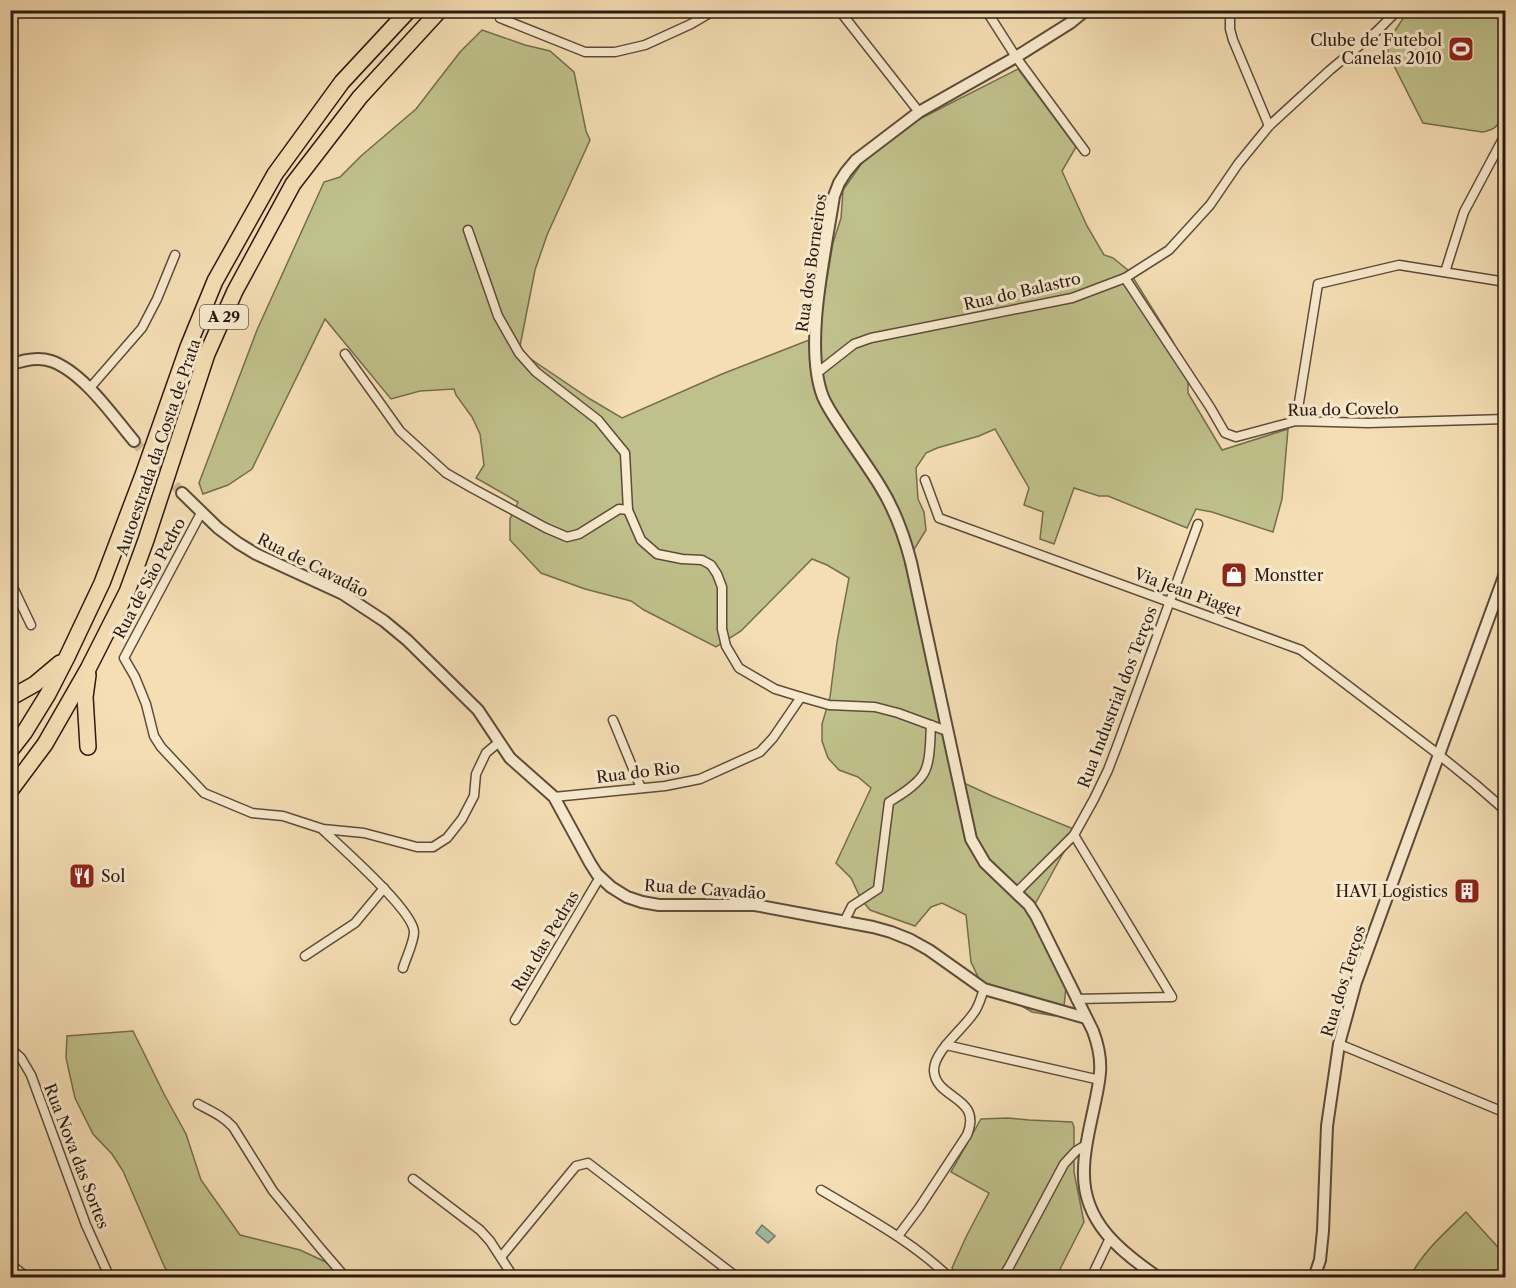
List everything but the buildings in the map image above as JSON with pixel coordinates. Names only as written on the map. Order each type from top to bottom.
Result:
[{"type":"highway","name":"Autoestrada da Costa de Prata","points":[[10,751],[42,703],[102,583],[188,347],[215,281],[275,174],[342,82],[410,10]]},
{"type":"highway","name":"Autoestrada da Costa de Prata","points":[[10,791],[45,744],[88,669],[127,592],[207,354],[235,291],[293,184],[360,97],[440,10]]},
{"type":"highway","points":[[10,698],[35,684],[67,657]]},
{"type":"highway","points":[[88,669],[85,697],[88,747]]},
{"type":"street","points":[[500,18],[585,52],[615,52],[645,45],[715,10]]},
{"type":"street","points":[[838,10],[919,112]]},
{"type":"street","points":[[986,10],[1016,57],[1085,151]]},
{"type":"street","name":"Rua dos Borneiros","points":[[1086,10],[1070,23],[1016,57],[919,112],[856,160],[846,172],[838,183],[834,196],[820,281],[815,342],[817,373],[823,397],[888,500],[904,537],[970,839],[985,863],[1029,905],[1093,1031],[1100,1056],[1100,1080],[1086,1145],[1083,1172],[1087,1197],[1094,1214],[1110,1238],[1124,1252],[1159,1278]]},
{"type":"street","points":[[1230,10],[1230,29],[1233,40],[1269,126]]},
{"type":"street","name":"Rua do Balastro","points":[[817,373],[854,344],[871,338],[1072,298],[1125,278],[1169,250],[1210,205],[1238,164],[1269,126],[1330,70],[1377,32],[1398,10]]},
{"type":"street","points":[[1445,273],[1464,212],[1506,133]]},
{"type":"street","points":[[468,230],[498,316],[519,353],[536,372],[598,420],[625,453],[628,510],[641,540],[657,554],[702,560],[711,565],[717,574],[722,587],[722,629],[726,646],[740,668],[775,689],[801,697],[829,705],[875,707],[947,731]]},
{"type":"street","points":[[89,389],[142,328],[175,255]]},
{"type":"street","points":[[1296,421],[1318,284],[1400,265],[1506,282]]},
{"type":"street","name":"Rua do Covelo","points":[[1125,278],[1225,433],[1236,437],[1296,421],[1368,423],[1506,419]]},
{"type":"street","points":[[345,354],[400,431],[446,474],[471,488],[567,537],[579,534],[619,509],[628,510]]},
{"type":"street","points":[[10,365],[34,359],[51,361],[72,372],[134,441]]},
{"type":"street","name":"Via Jean Piaget","points":[[925,480],[939,518],[1301,650],[1438,754],[1506,812]]},
{"type":"street","name":"Rua de Cavadão","points":[[182,493],[201,513],[231,538],[256,554],[343,594],[384,621],[406,640],[468,699],[487,721],[510,758],[554,797],[600,877],[627,897],[659,905],[756,906],[873,927],[911,940],[929,950],[984,989],[1086,1018]]},
{"type":"street","name":"Rua de São Pedro","points":[[201,513],[124,658],[146,704],[154,736],[161,747],[204,793],[252,813],[283,816],[323,829]]},
{"type":"street","name":"Rua Industrial dos Terços","points":[[1016,892],[1074,835],[1094,799],[1108,770],[1198,524]]},
{"type":"street","name":"Rua dos Terços","points":[[1314,1278],[1320,1260],[1323,1232],[1328,1126],[1339,1044],[1356,982],[1506,571]]},
{"type":"street","points":[[10,581],[31,625]]},
{"type":"street","name":"Rua do Rio","points":[[554,797],[641,789],[700,779],[760,752],[773,738],[801,697]]},
{"type":"street","points":[[613,720],[641,789]]},
{"type":"street","points":[[844,922],[852,906],[878,889],[889,802],[904,793],[924,775],[929,757],[931,725]]},
{"type":"street","points":[[323,829],[364,833],[417,847],[434,847],[447,838],[462,819],[474,796],[476,774],[486,753],[499,741]]},
{"type":"street","points":[[323,829],[391,895],[410,922],[414,930],[413,937],[403,968]]},
{"type":"street","points":[[1074,835],[1172,998],[1076,999]]},
{"type":"street","name":"Rua das Pedras","points":[[515,1020],[600,877]]},
{"type":"street","points":[[305,956],[355,923],[384,888]]},
{"type":"street","points":[[898,1236],[968,1135],[971,1115],[968,1109],[942,1087],[934,1072],[936,1061],[946,1045],[975,1012],[984,989]]},
{"type":"street","points":[[1339,1044],[1506,1113]]},
{"type":"street","points":[[946,1045],[1100,1080]]},
{"type":"street","name":"Rua Nova das Sortes","points":[[10,1048],[21,1058],[31,1075],[86,1225],[110,1278]]},
{"type":"street","points":[[198,1104],[228,1121],[273,1191],[346,1278]]},
{"type":"street","points":[[1002,1278],[1064,1164],[1076,1151],[1086,1145]]},
{"type":"street","points":[[501,1257],[576,1166],[588,1162],[738,1278]]},
{"type":"street","points":[[413,1179],[480,1230],[490,1241],[514,1278]]},
{"type":"street","points":[[821,1190],[898,1236],[934,1262],[950,1278]]},
{"type":"street","points":[[1091,1278],[1110,1238]]},
{"type":"street","points":[[10,1264],[28,1278]]},
{"type":"shaded area","points":[[1408,11],[1505,11],[1505,113],[1494,128],[1482,132],[1423,123],[1389,56],[1387,46]]},
{"type":"shaded area","points":[[482,30],[550,51],[574,72],[586,131],[590,140],[547,235],[535,270],[519,351],[622,418],[722,374],[817,337],[833,243],[841,218],[843,190],[862,163],[902,128],[1018,69],[1076,147],[1062,171],[1087,226],[1104,255],[1113,258],[1129,271],[1172,340],[1188,374],[1188,393],[1222,450],[1288,429],[1282,499],[1273,532],[1196,509],[1187,528],[1108,496],[1099,496],[1074,488],[1054,544],[1040,539],[1043,512],[1024,505],[1029,488],[995,429],[926,453],[916,468],[918,499],[924,512],[926,530],[905,564],[944,704],[953,778],[1076,830],[1034,906],[1066,987],[1064,1006],[1055,1016],[1032,1012],[981,983],[971,962],[966,915],[942,903],[931,907],[915,926],[870,910],[861,899],[851,878],[836,863],[871,788],[858,777],[839,770],[828,758],[822,741],[822,724],[830,697],[849,578],[812,559],[741,631],[716,647],[631,601],[585,589],[541,573],[510,540],[510,519],[518,502],[476,478],[484,465],[480,434],[454,389],[420,391],[391,399],[325,319],[252,469],[228,485],[203,494],[199,483],[257,330],[324,182],[340,177],[416,109],[460,52]]},
{"type":"shaded area","points":[[133,1031],[186,1134],[201,1180],[240,1235],[300,1250],[343,1270],[342,1273],[336,1278],[175,1277],[165,1268],[123,1171],[112,1154],[93,1134],[75,1098],[66,1058],[67,1036]]},
{"type":"shaded area","points":[[1008,1118],[1072,1122],[1074,1172],[1084,1222],[1056,1277],[959,1277],[952,1268],[989,1193],[951,1172],[981,1119]]},
{"type":"shaded area","points":[[1466,1212],[1505,1255],[1505,1277],[1410,1277],[1428,1251]]},
{"type":"shaded area","points":[[762,1225],[775,1236],[768,1243],[756,1233]]},
{"type":"tunnel","points":[[134,441],[182,493]]},
{"type":"place","name":"Clube de Futebol Canelas 2010","points":[[1461,49]]},
{"type":"place","name":"Monstter","points":[[1234,575]]},
{"type":"place","name":"Sol","points":[[82,876]]},
{"type":"place","name":"HAVI Logistics","points":[[1467,891]]}]
